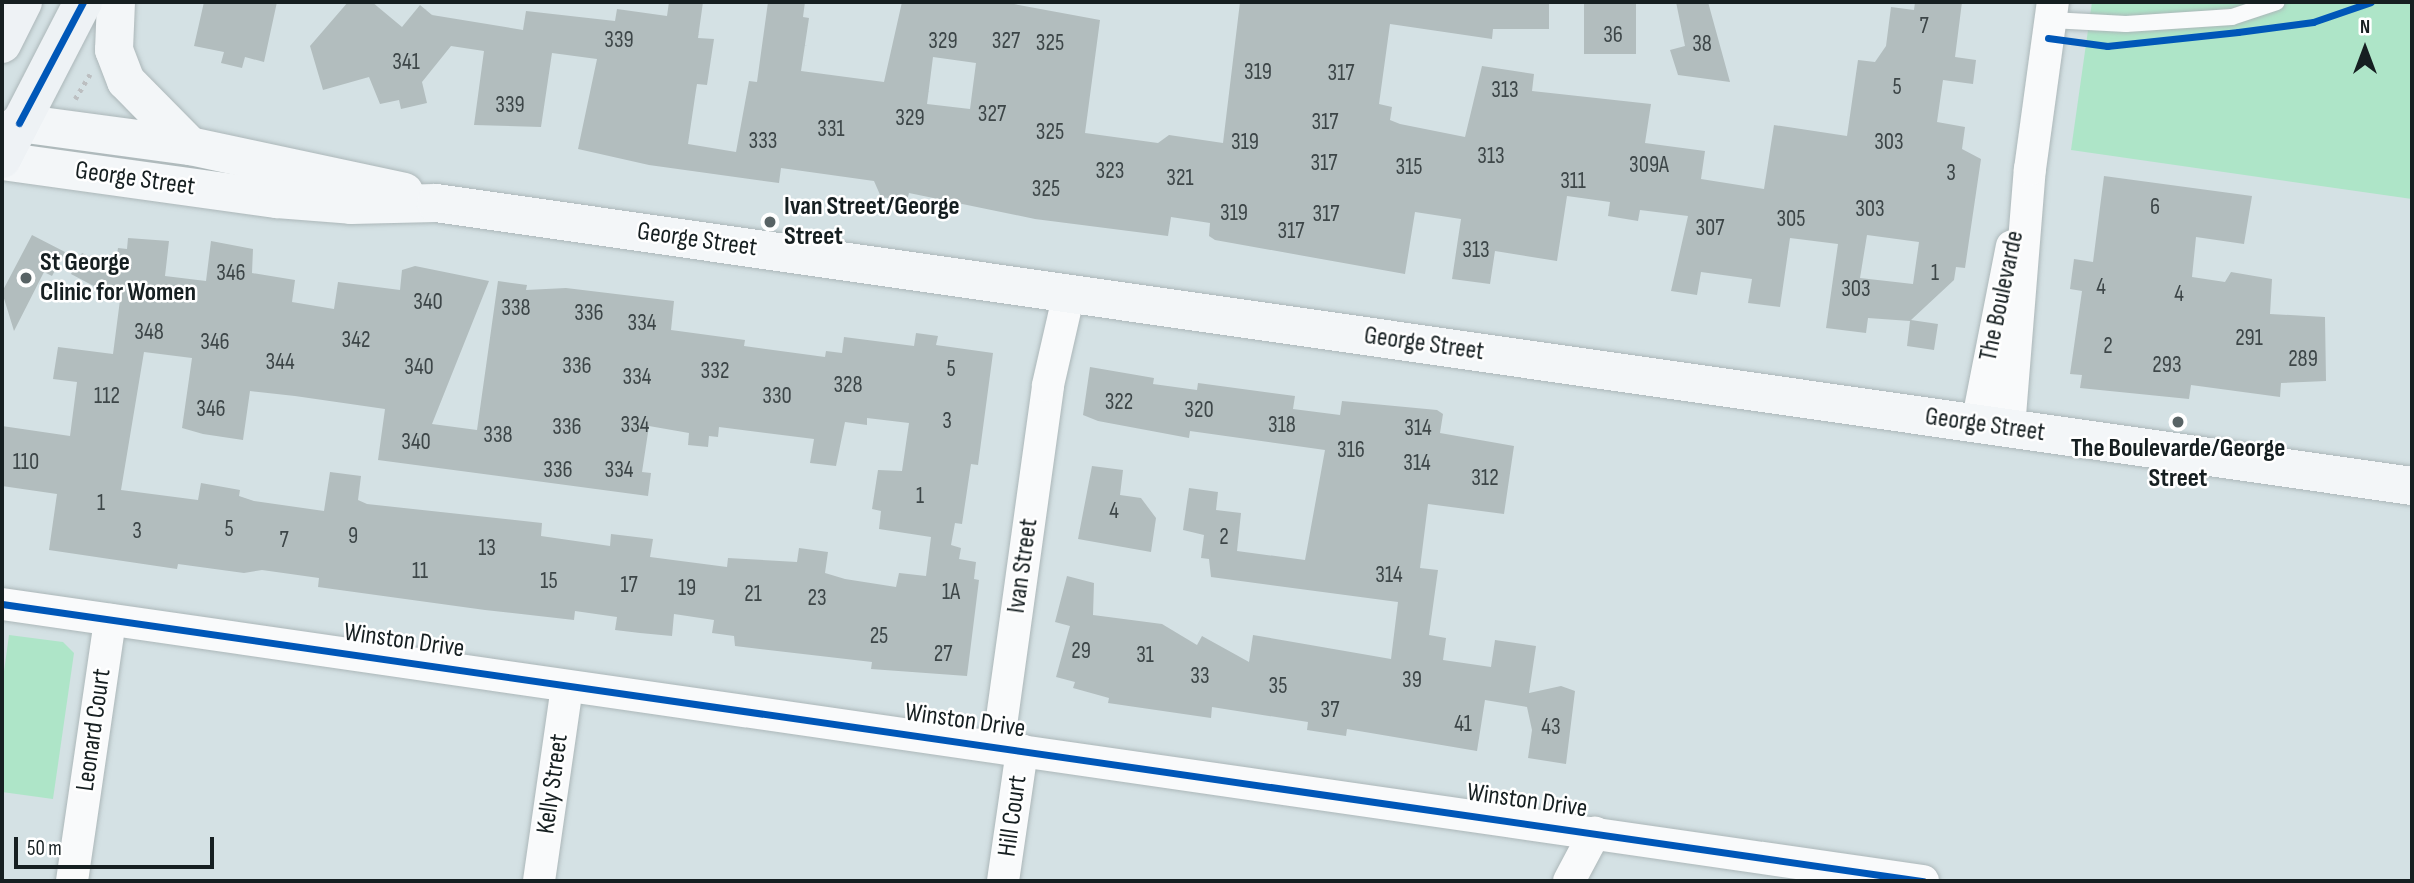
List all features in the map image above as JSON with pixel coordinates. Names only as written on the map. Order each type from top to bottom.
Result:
[{"type":"main road","points":[[2,44],[23,2]]},
{"type":"main road","points":[[2,160],[10,122],[83,2]]},
{"type":"main road","points":[[116,2],[114,50],[126,82],[190,146]]},
{"type":"main road","name":"George Street","points":[[10,122],[190,146],[368,180],[436,203]]},
{"type":"main road","name":"George Street","points":[[2,160],[277,199],[351,205],[436,203],[2412,486]]},
{"type":"street","name":"The Boulevarde","points":[[1993,426],[2052,11]]},
{"type":"street","name":"Ivan Street","points":[[1010,749],[1060,292]]},
{"type":"street","name":"Winston Drive","points":[[2,604],[1595,832],[1907,880]]},
{"type":"street","name":"Leonard Court","points":[[72,881],[110,620]]},
{"type":"street","name":"Kelly Street","points":[[539,881],[567,686]]},
{"type":"street","name":"Hill Court","points":[[1003,881],[1010,749]]},
{"type":"street","points":[[1569,881],[1595,832]]},
{"type":"lane","points":[[2052,11],[2126,24],[2232,17],[2277,2]]},
{"type":"path","points":[[63,94],[74,101],[97,63]]},
{"type":"green space","points":[[2092,2],[2412,2],[2412,199],[2071,150]]},
{"type":"green space","points":[[9,635],[63,642],[74,653],[53,799],[2,792],[2,686]]},
{"type":"building","points":[[204,2],[277,2],[264,62],[245,57],[242,68],[221,63],[224,52],[194,46]]},
{"type":"building","points":[[348,2],[372,2],[402,27],[420,5],[432,15],[523,30],[526,11],[615,21],[617,9],[667,16],[669,2],[703,2],[698,38],[714,39],[707,85],[697,84],[688,144],[736,152],[749,81],[757,82],[768,2],[805,2],[803,17],[809,18],[801,71],[884,82],[902,2],[1003,2],[1100,20],[1085,133],[1158,143],[1169,135],[1223,143],[1240,2],[1549,2],[1549,29],[1493,29],[1492,39],[1390,24],[1379,104],[1392,107],[1390,120],[1400,124],[1465,137],[1482,66],[1534,74],[1532,91],[1651,104],[1645,143],[1705,151],[1701,179],[1764,189],[1774,125],[1847,136],[1858,60],[1875,62],[1886,46],[1891,7],[1914,10],[1915,2],[1962,2],[1955,57],[1976,60],[1973,84],[1943,80],[1937,122],[1965,127],[1962,149],[1981,159],[1965,268],[1956,267],[1954,280],[1911,320],[1938,324],[1934,350],[1907,346],[1910,321],[1868,318],[1866,333],[1826,328],[1838,244],[1790,238],[1780,307],[1748,303],[1752,279],[1701,272],[1697,295],[1671,291],[1688,216],[1640,210],[1638,221],[1608,216],[1610,202],[1567,196],[1557,261],[1495,251],[1490,284],[1452,279],[1461,219],[1415,212],[1405,274],[1215,240],[1209,236],[1210,223],[1171,217],[1168,236],[1035,219],[909,193],[907,201],[881,197],[874,181],[781,168],[779,183],[649,165],[578,149],[597,59],[552,53],[541,127],[474,125],[484,51],[451,46],[422,82],[427,103],[401,109],[399,100],[380,104],[369,77],[323,90],[310,46]],"holes":[[[933,57],[976,63],[970,109],[927,104]],[[1867,235],[1919,242],[1913,284],[1860,278]]]},
{"type":"building","points":[[1584,2],[1636,2],[1636,54],[1584,54]]},
{"type":"building","points":[[1676,2],[1708,2],[1730,82],[1678,75],[1670,50],[1685,46]]},
{"type":"building","points":[[2104,176],[2252,196],[2244,244],[2196,237],[2192,277],[2225,282],[2231,272],[2272,279],[2270,314],[2325,317],[2326,381],[2281,383],[2280,397],[2191,385],[2189,399],[2080,388],[2082,375],[2070,374],[2082,291],[2070,289],[2074,259],[2093,262]]},
{"type":"building","name":"St George Clinic for Women","points":[[32,235],[65,252],[52,276],[44,272],[14,331],[2,292]]},
{"type":"building","points":[[128,238],[169,241],[165,276],[206,281],[211,241],[253,249],[252,273],[295,280],[292,302],[334,309],[338,282],[400,290],[402,270],[415,266],[489,281],[432,424],[477,430],[498,281],[527,285],[526,290],[566,288],[674,301],[671,330],[745,340],[744,346],[825,357],[826,351],[842,353],[844,337],[914,346],[916,333],[938,336],[936,345],[993,353],[978,465],[971,464],[962,524],[955,523],[951,545],[961,548],[959,559],[976,562],[974,579],[979,580],[967,676],[871,669],[872,662],[735,646],[734,636],[712,633],[714,620],[674,614],[672,636],[640,633],[615,630],[617,617],[575,611],[574,620],[485,610],[318,587],[319,578],[262,570],[244,573],[178,564],[177,569],[49,550],[57,494],[2,486],[2,426],[70,436],[77,382],[53,379],[58,347],[113,354],[120,300],[71,274],[82,253],[115,269],[118,248],[127,249]],"holes":[[[144,352],[192,358],[182,428],[243,440],[250,391],[385,409],[378,460],[648,496],[651,473],[642,472],[649,426],[689,433],[688,445],[708,447],[709,436],[718,437],[719,427],[814,439],[810,463],[836,466],[845,422],[867,425],[867,418],[909,423],[902,471],[878,470],[872,509],[881,511],[879,529],[931,537],[926,576],[899,573],[896,587],[845,579],[825,573],[828,552],[799,548],[797,562],[728,558],[727,567],[650,557],[653,539],[611,534],[610,546],[541,536],[542,523],[367,504],[358,500],[361,476],[330,472],[324,511],[254,501],[239,496],[240,490],[201,483],[198,500],[121,490]]]},
{"type":"building","points":[[1090,367],[1154,378],[1153,384],[1197,390],[1198,383],[1295,396],[1293,409],[1340,415],[1342,401],[1437,410],[1443,414],[1440,433],[1514,446],[1504,514],[1428,504],[1420,568],[1438,570],[1429,635],[1446,638],[1443,660],[1491,667],[1495,640],[1536,646],[1529,693],[1561,686],[1575,691],[1566,764],[1528,758],[1532,730],[1527,707],[1485,700],[1477,751],[1347,729],[1346,736],[1307,730],[1308,722],[1212,707],[1211,718],[1108,703],[1109,698],[1073,688],[1075,682],[1056,677],[1070,626],[1055,622],[1067,576],[1094,583],[1093,615],[1162,624],[1197,645],[1202,636],[1249,662],[1253,635],[1391,659],[1398,602],[1211,577],[1209,559],[1201,558],[1204,535],[1183,530],[1189,488],[1218,492],[1216,510],[1241,513],[1237,551],[1305,560],[1325,450],[1190,431],[1189,438],[1098,421],[1083,415]]},
{"type":"building","points":[[1092,466],[1123,470],[1120,495],[1141,498],[1156,518],[1151,552],[1078,539]]},
{"type":"cycle path","points":[[19,123],[83,2]]},
{"type":"cycle path","points":[[2048,38],[2107,46],[2238,32],[2313,22],[2371,2]]},
{"type":"cycle path","points":[[2,604],[1923,881]]},
{"type":"place","name":"Ivan Street/George Street","points":[[770,222]]},
{"type":"place","name":"St George Clinic for Women","points":[[26,278]]},
{"type":"place","name":"The Boulevarde/George Street","points":[[2178,422]]}]
